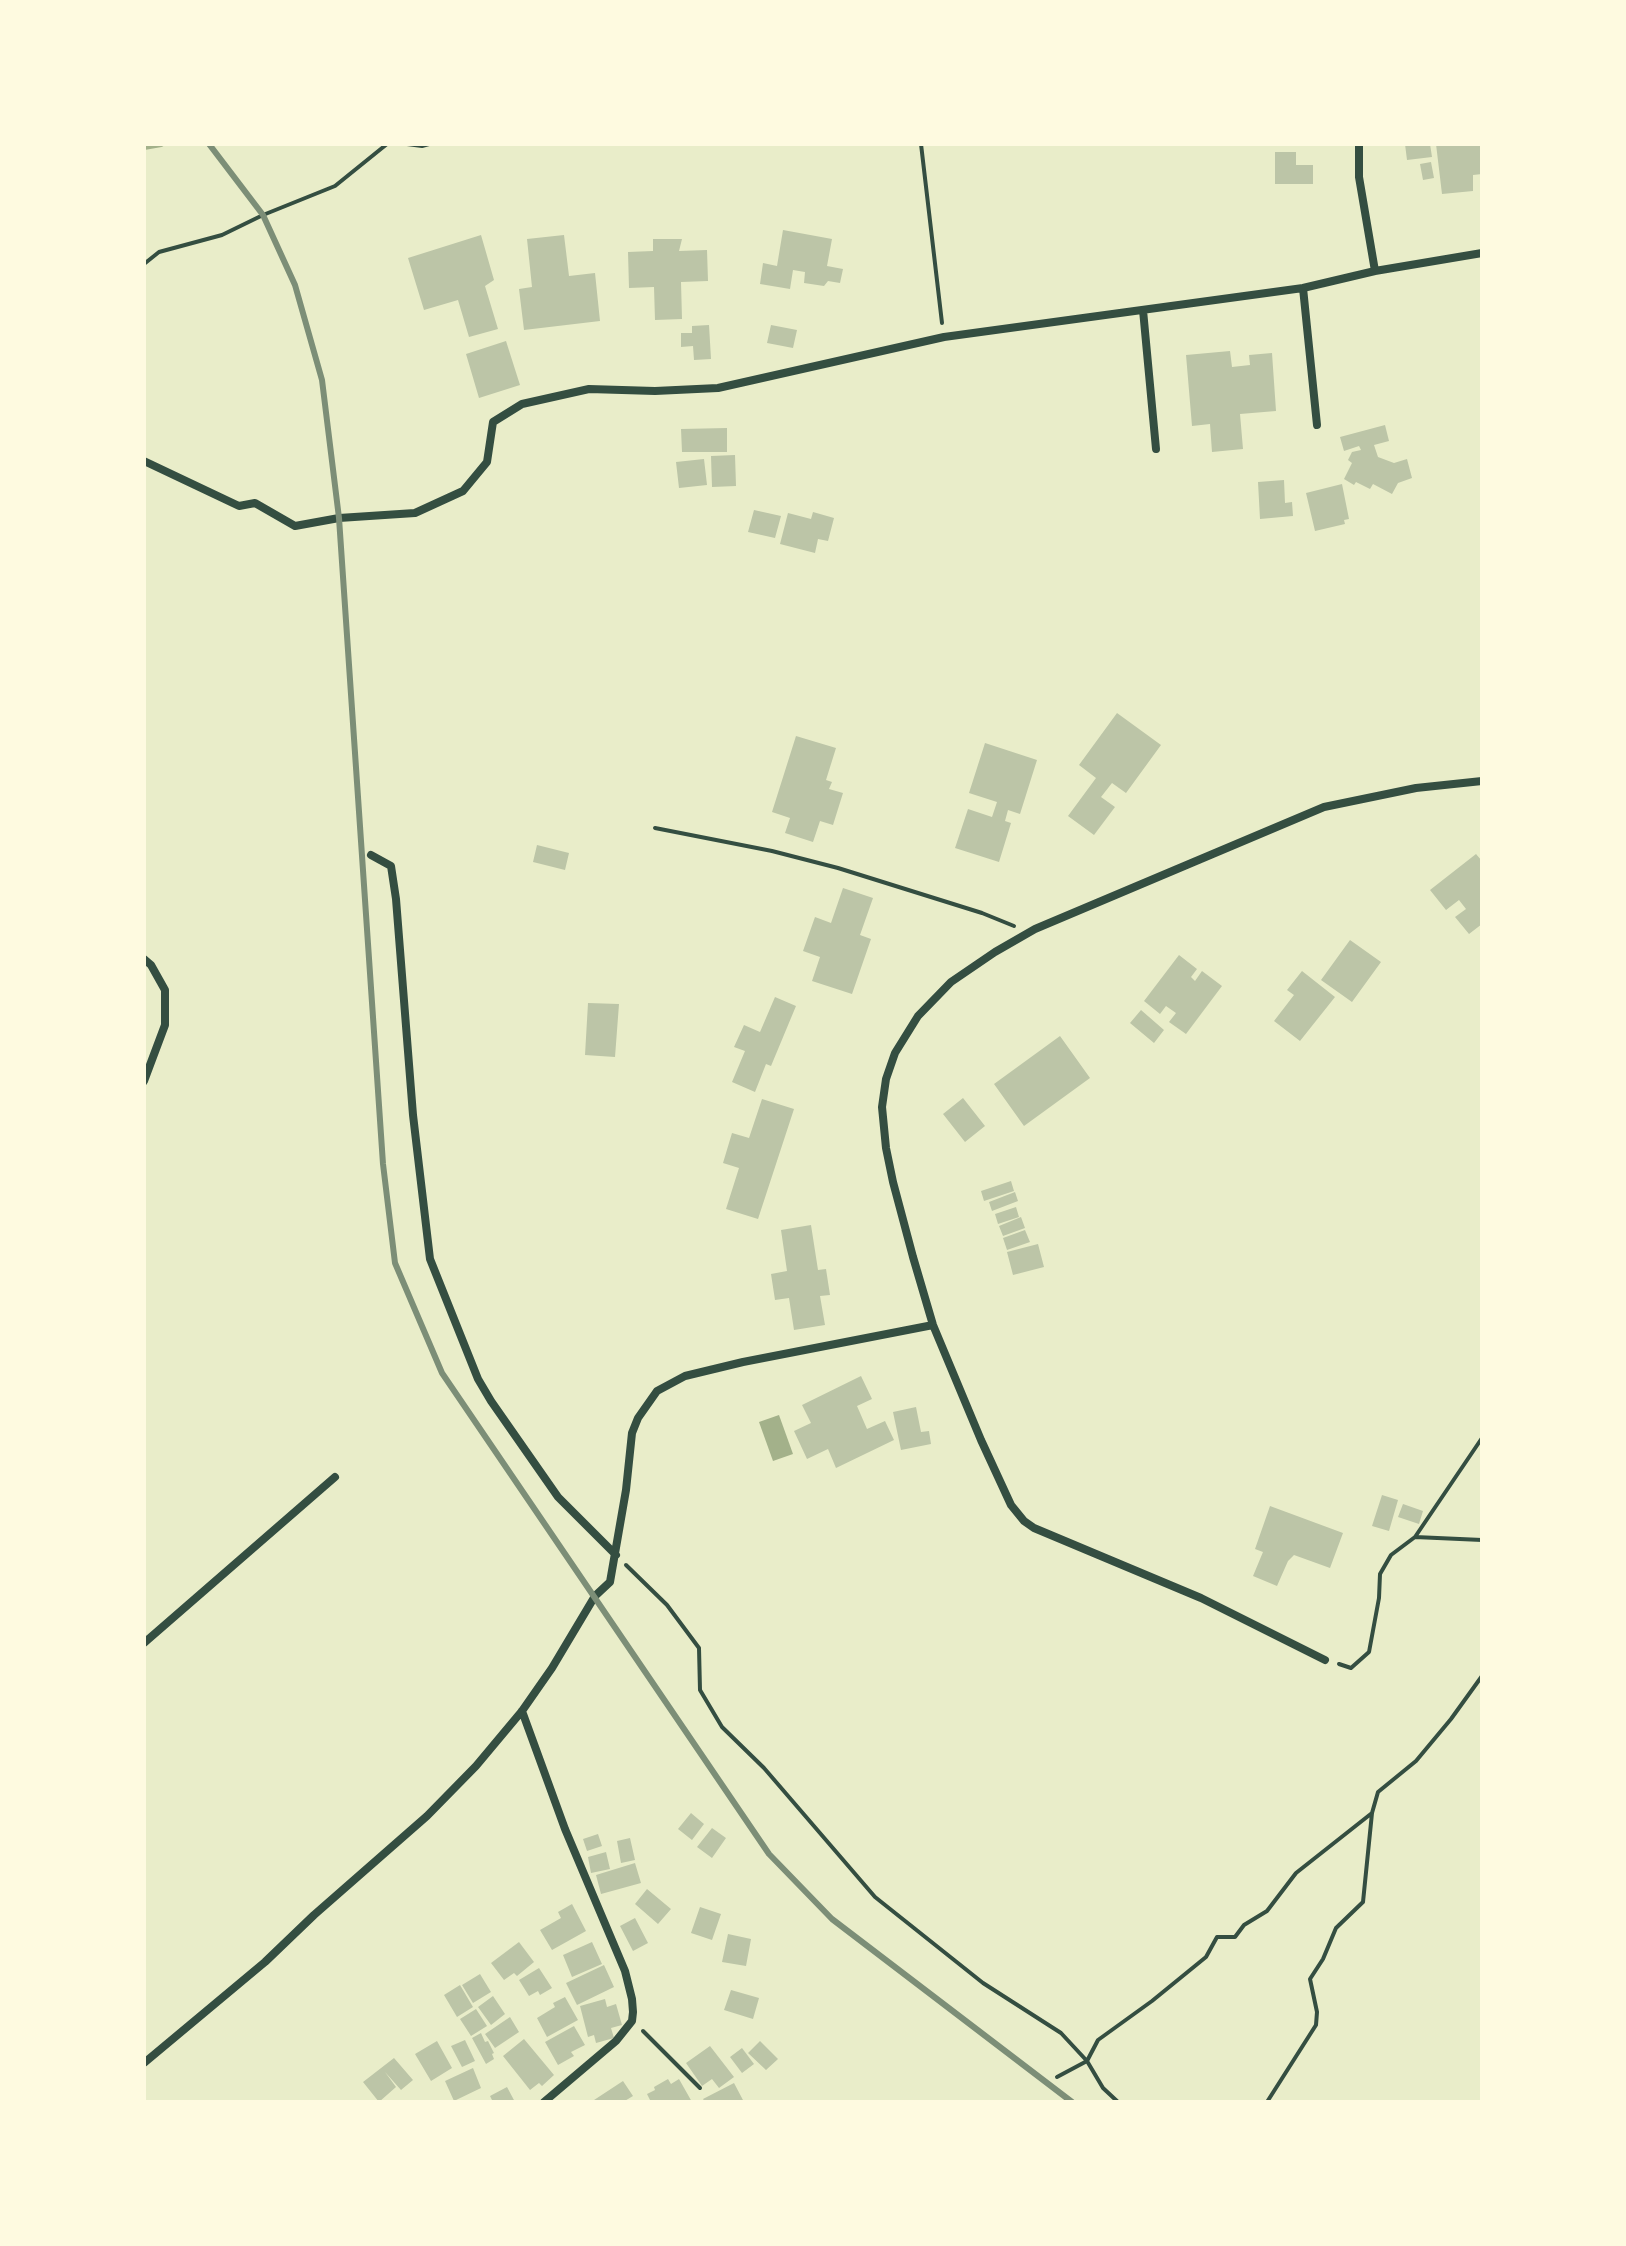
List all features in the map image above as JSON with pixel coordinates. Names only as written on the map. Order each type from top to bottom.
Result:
[{"type":"street","points":[[1359,144],[1359,177],[1375,271]]},
{"type":"street","points":[[144,461],[239,506],[255,503],[295,526],[339,518],[415,513],[463,491],[487,462],[493,422],[522,404],[589,389],[655,391],[718,388],[944,337],[1303,288],[1375,271],[1482,253]]},
{"type":"street","points":[[1303,288],[1317,425]]},
{"type":"street","points":[[1143,310],[1156,449]]},
{"type":"street","points":[[1325,1660],[1201,1598],[1034,1528],[1011,1505],[933,1325],[893,1182],[882,1107],[886,1079],[895,1053],[918,1016],[951,982],[1029,933],[1324,807],[1416,788],[1482,781]]},
{"type":"street","points":[[371,855],[391,866],[393,877],[413,1115],[430,1259],[478,1379],[491,1401],[558,1497],[616,1555]]},
{"type":"street","points":[[144,959],[151,965],[165,990],[165,1025],[144,1081]]},
{"type":"street","points":[[144,2063],[255,1971],[427,1816],[476,1766],[522,1711],[595,1596],[610,1582],[632,1433],[638,1418],[657,1391],[685,1376],[743,1362],[933,1325]]},
{"type":"street","points":[[144,1643],[335,1477]]},
{"type":"street","points":[[522,1711],[565,1829],[625,1971],[632,1999],[632,2021],[616,2041],[544,2102]]},
{"type":"path","points":[[144,264],[159,252],[222,235],[335,186],[387,144]]},
{"type":"path","points":[[407,144],[429,144]]},
{"type":"path","points":[[921,144],[944,337]]},
{"type":"path","points":[[655,828],[772,851],[838,868],[982,913],[1029,933]]},
{"type":"path","points":[[1325,1660],[1351,1668],[1369,1652],[1380,1574],[1391,1555],[1415,1537],[1482,1438]]},
{"type":"path","points":[[1415,1537],[1482,1540]]},
{"type":"path","points":[[616,1555],[667,1605],[699,1648],[700,1690],[722,1727],[764,1768],[875,1897],[983,1983],[1061,2033],[1087,2061],[1103,2088],[1118,2102]]},
{"type":"path","points":[[1267,2102],[1316,2025],[1317,2012],[1310,1979],[1323,1959],[1336,1928],[1363,1902],[1372,1813],[1378,1792],[1416,1761],[1482,1676]]},
{"type":"path","points":[[1057,2077],[1087,2061],[1098,2040],[1206,1957],[1217,1937],[1235,1937],[1244,1925],[1267,1911],[1296,1873],[1372,1813]]},
{"type":"path","points":[[632,2021],[700,2088]]},
{"type":"shaded area","points":[[779,1415],[793,1454],[773,1461],[759,1422]]},
{"type":"building","points":[[1405,144],[1430,144],[1432,157],[1407,160]]},
{"type":"building","points":[[1436,144],[1482,144],[1482,174],[1473,175],[1473,191],[1442,194]]},
{"type":"building","points":[[1275,152],[1296,152],[1296,165],[1313,165],[1313,184],[1275,184]]},
{"type":"building","points":[[1431,162],[1434,178],[1423,180],[1420,164]]},
{"type":"building","points":[[783,230],[832,239],[827,266],[843,269],[840,283],[828,281],[824,286],[804,283],[805,272],[793,270],[790,289],[760,284],[763,263],[777,266]]},
{"type":"building","points":[[481,235],[494,280],[485,286],[498,329],[469,337],[458,300],[424,310],[408,258]]},
{"type":"building","points":[[564,235],[569,276],[595,273],[600,321],[524,330],[519,289],[532,287],[527,239]]},
{"type":"building","points":[[653,239],[682,239],[679,251],[707,250],[708,281],[681,282],[682,319],[655,320],[654,287],[629,288],[628,252],[653,251]]},
{"type":"building","points":[[709,325],[711,359],[694,360],[693,346],[681,347],[681,333],[692,333],[692,326]]},
{"type":"building","points":[[771,325],[797,330],[793,348],[767,343]]},
{"type":"building","points":[[506,341],[520,385],[479,398],[466,354]]},
{"type":"building","points":[[1230,351],[1232,367],[1250,365],[1249,355],[1272,353],[1276,411],[1240,414],[1243,449],[1212,452],[1210,424],[1192,426],[1186,355]]},
{"type":"building","points":[[1385,425],[1389,441],[1374,445],[1378,457],[1394,463],[1407,459],[1412,478],[1398,483],[1392,494],[1373,484],[1370,489],[1344,479],[1352,463],[1348,460],[1352,452],[1361,450],[1359,446],[1344,451],[1340,437]]},
{"type":"building","points":[[727,428],[727,452],[682,452],[681,429]]},
{"type":"building","points":[[735,455],[736,486],[712,487],[711,456]]},
{"type":"building","points":[[704,459],[707,485],[679,488],[676,462]]},
{"type":"building","points":[[1284,480],[1285,503],[1292,502],[1293,516],[1260,519],[1258,482]]},
{"type":"building","points":[[1342,484],[1349,519],[1344,520],[1345,524],[1315,531],[1306,493]]},
{"type":"building","points":[[754,510],[781,516],[775,538],[748,532]]},
{"type":"building","points":[[813,512],[834,518],[828,541],[818,539],[815,553],[780,544],[788,513],[811,519]]},
{"type":"building","points":[[1117,713],[1161,745],[1126,793],[1112,783],[1101,797],[1115,807],[1094,835],[1068,816],[1096,778],[1079,765]]},
{"type":"building","points":[[796,736],[836,748],[826,780],[832,782],[829,789],[843,793],[833,825],[820,821],[813,842],[785,833],[790,818],[772,812]]},
{"type":"building","points":[[985,743],[1037,760],[1020,814],[1008,810],[1005,821],[1011,823],[999,862],[955,848],[968,809],[992,817],[997,802],[969,793]]},
{"type":"building","points":[[537,845],[569,853],[565,870],[533,862]]},
{"type":"building","points":[[1476,854],[1482,861],[1482,924],[1469,934],[1455,917],[1466,909],[1459,900],[1446,910],[1430,890]]},
{"type":"building","points":[[843,888],[873,898],[860,935],[871,939],[852,994],[812,981],[820,957],[803,951],[815,917],[831,923]]},
{"type":"building","points":[[1350,940],[1381,962],[1352,1002],[1321,980]]},
{"type":"building","points":[[1179,955],[1197,969],[1191,977],[1195,981],[1202,971],[1222,986],[1186,1034],[1169,1022],[1176,1013],[1166,1006],[1160,1014],[1144,1001]]},
{"type":"building","points":[[1302,971],[1335,997],[1300,1041],[1274,1021],[1294,995],[1287,990]]},
{"type":"building","points":[[775,997],[796,1006],[771,1066],[766,1064],[755,1092],[732,1082],[745,1051],[734,1047],[744,1025],[760,1032]]},
{"type":"building","points":[[588,1003],[619,1004],[615,1057],[585,1055]]},
{"type":"building","points":[[1141,1010],[1164,1030],[1154,1043],[1130,1023]]},
{"type":"building","points":[[1060,1036],[1090,1078],[1024,1126],[994,1084]]},
{"type":"building","points":[[963,1098],[985,1126],[965,1142],[943,1114]]},
{"type":"building","points":[[762,1099],[794,1109],[758,1219],[726,1209],[739,1168],[723,1163],[732,1133],[749,1138]]},
{"type":"building","points":[[1011,1181],[1014,1191],[984,1201],[981,1191]]},
{"type":"building","points":[[1015,1192],[1018,1201],[992,1211],[989,1202]]},
{"type":"building","points":[[1016,1207],[1019,1217],[998,1224],[995,1214]]},
{"type":"building","points":[[1021,1217],[1025,1228],[1003,1236],[999,1226]]},
{"type":"building","points":[[811,1225],[818,1270],[826,1269],[830,1295],[820,1296],[825,1325],[794,1330],[789,1298],[775,1300],[771,1274],[787,1271],[781,1230]]},
{"type":"building","points":[[1025,1230],[1030,1242],[1007,1250],[1003,1238]]},
{"type":"building","points":[[1038,1244],[1044,1267],[1013,1275],[1007,1252]]},
{"type":"building","points":[[861,1376],[872,1399],[857,1406],[867,1429],[885,1421],[894,1440],[836,1468],[828,1449],[807,1459],[794,1431],[811,1423],[802,1405]]},
{"type":"building","points":[[916,1407],[921,1432],[929,1431],[931,1444],[901,1450],[893,1412]]},
{"type":"building","points":[[1382,1495],[1398,1500],[1389,1531],[1372,1526]]},
{"type":"building","points":[[1403,1504],[1423,1511],[1419,1524],[1398,1517]]},
{"type":"building","points":[[1270,1506],[1343,1533],[1330,1568],[1294,1555],[1277,1586],[1253,1576],[1263,1552],[1255,1549]]},
{"type":"building","points":[[691,1813],[704,1824],[692,1840],[678,1829]]},
{"type":"building","points":[[712,1828],[726,1838],[712,1858],[697,1847]]},
{"type":"building","points":[[598,1834],[602,1846],[587,1851],[583,1839]]},
{"type":"building","points":[[630,1838],[635,1860],[621,1863],[617,1841]]},
{"type":"building","points":[[606,1852],[610,1869],[591,1873],[588,1857]]},
{"type":"building","points":[[635,1863],[641,1883],[601,1894],[596,1875]]},
{"type":"building","points":[[647,1889],[671,1909],[658,1924],[635,1904]]},
{"type":"building","points":[[572,1904],[586,1931],[552,1950],[540,1930],[561,1918],[558,1912]]},
{"type":"building","points":[[700,1907],[721,1914],[712,1940],[691,1933]]},
{"type":"building","points":[[635,1918],[648,1943],[633,1951],[620,1926]]},
{"type":"building","points":[[728,1934],[751,1939],[746,1966],[722,1962]]},
{"type":"building","points":[[519,1942],[534,1962],[517,1976],[514,1973],[504,1980],[491,1963]]},
{"type":"building","points":[[592,1942],[602,1964],[572,1977],[563,1955]]},
{"type":"building","points":[[604,1965],[614,1987],[577,2005],[566,1983]]},
{"type":"building","points":[[539,1968],[552,1988],[540,1995],[538,1991],[529,1996],[519,1980]]},
{"type":"building","points":[[480,1974],[491,1992],[473,2003],[462,1985]]},
{"type":"building","points":[[460,1985],[473,2007],[457,2017],[444,1995]]},
{"type":"building","points":[[731,1990],[759,1998],[753,2019],[724,2010]]},
{"type":"building","points":[[493,1996],[505,2014],[491,2025],[478,2007]]},
{"type":"building","points":[[565,1997],[578,2020],[547,2037],[537,2018]]},
{"type":"building","points":[[605,1999],[607,2007],[616,2004],[622,2025],[611,2028],[614,2038],[596,2043],[594,2035],[588,2037],[580,2006]]},
{"type":"building","points":[[476,2009],[487,2026],[471,2036],[460,2019]]},
{"type":"building","points":[[510,2017],[519,2032],[495,2048],[485,2034]]},
{"type":"building","points":[[574,2026],[585,2045],[571,2052],[574,2056],[558,2065],[545,2042]]},
{"type":"building","points":[[481,2033],[494,2053],[494,2059],[486,2064],[472,2038]]},
{"type":"building","points":[[524,2039],[554,2075],[542,2086],[539,2083],[530,2090],[503,2056]]},
{"type":"building","points":[[465,2040],[475,2061],[462,2067],[451,2046]]},
{"type":"building","points":[[437,2041],[452,2068],[431,2081],[415,2054]]},
{"type":"building","points":[[760,2041],[778,2059],[766,2070],[748,2053]]},
{"type":"building","points":[[710,2046],[734,2077],[719,2088],[712,2079],[702,2086],[686,2063]]},
{"type":"building","points":[[742,2048],[754,2064],[742,2073],[730,2057]]},
{"type":"building","points":[[394,2058],[413,2080],[401,2090],[385,2072],[396,2087],[379,2102],[363,2082]]},
{"type":"building","points":[[473,2068],[481,2088],[454,2101],[445,2081]]},
{"type":"building","points":[[668,2079],[671,2084],[679,2079],[692,2102],[651,2102],[647,2094]]},
{"type":"building","points":[[623,2081],[633,2096],[623,2102],[591,2102]]},
{"type":"building","points":[[734,2083],[744,2102],[705,2102],[703,2099]]},
{"type":"building","points":[[507,2087],[515,2102],[493,2102],[490,2096]]},
{"type":"waterway","points":[[144,147],[161,144]]},
{"type":"railway","points":[[209,144],[263,215],[295,285],[322,380],[339,518],[383,1164],[395,1263],[442,1373],[769,1854],[832,1919],[1072,2102]]}]
